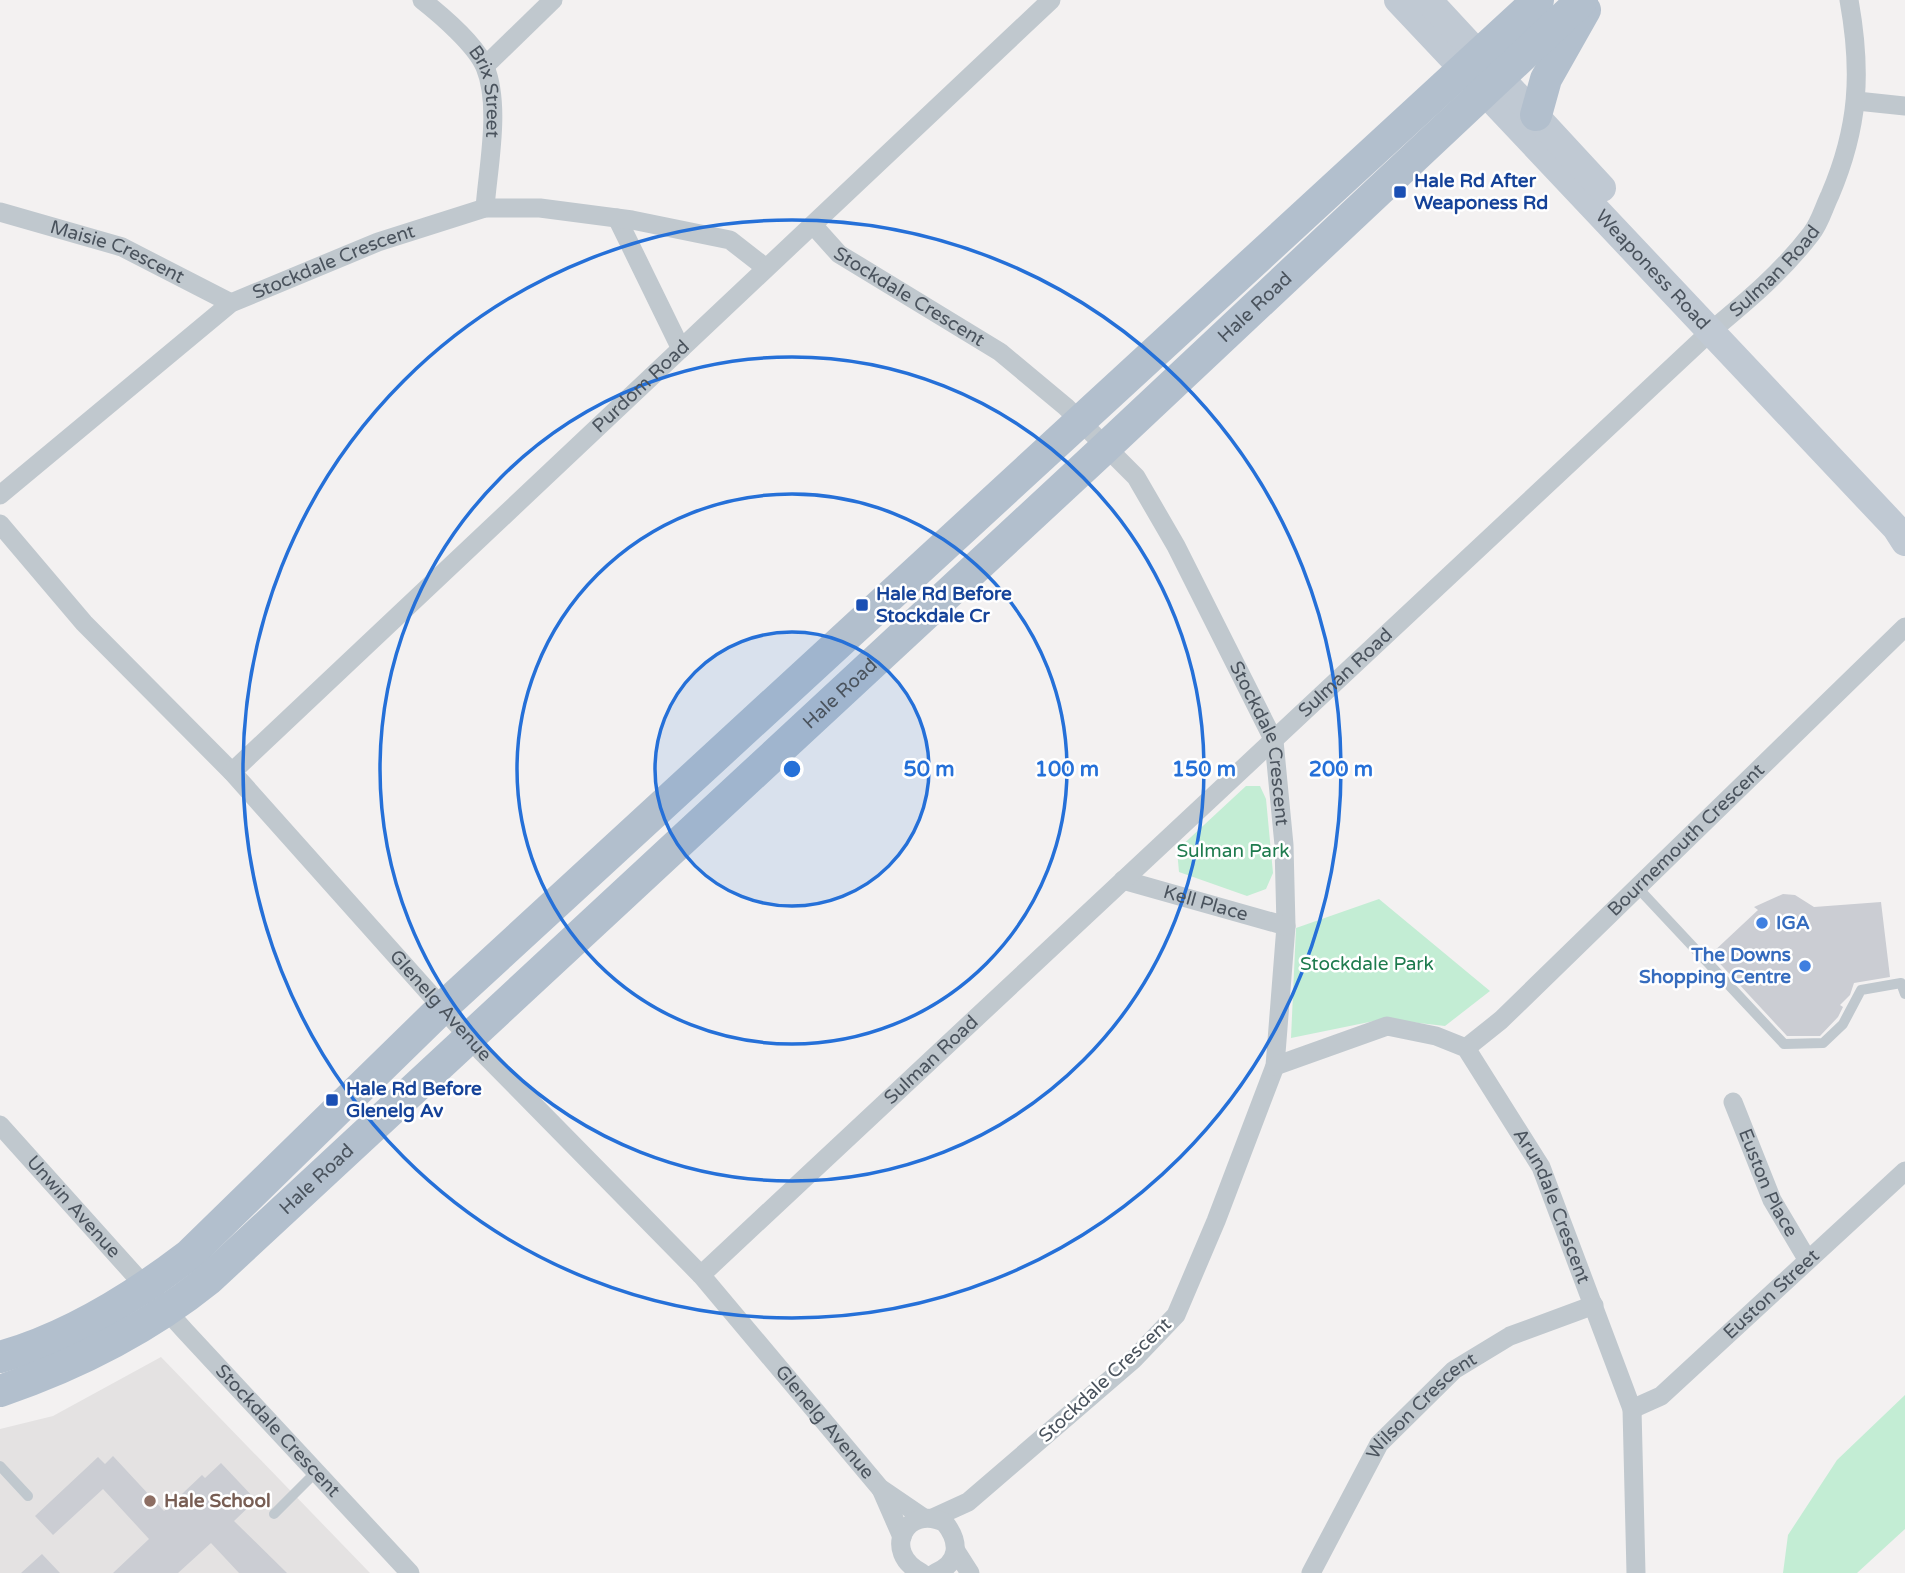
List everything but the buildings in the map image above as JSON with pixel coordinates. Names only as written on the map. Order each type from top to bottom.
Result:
[{"type":"main road","name":"Weaponess Road","points":[[1398,0],[1536,115],[1905,541]]},
{"type":"main road","name":"Weaponess Road","points":[[1428,0],[1483,73],[1717,325],[1905,512]]},
{"type":"main road","name":"Hale Road","points":[[0,1391],[83,1359],[168,1312],[209,1279],[1106,447],[1483,73],[1538,0]]},
{"type":"main road","name":"Hale Road","points":[[0,1357],[67,1330],[147,1287],[189,1255],[442,1008],[1081,423],[1296,220],[1483,73],[1582,0]]},
{"type":"main road","points":[[1536,115],[1546,79],[1591,0]]},
{"type":"street","name":"Brix Street","points":[[422,0],[446,20],[485,65],[493,99],[485,208]]},
{"type":"street","points":[[485,65],[553,0]]},
{"type":"street","name":"Purdom Road","points":[[232,772],[1051,0]]},
{"type":"street","name":"Sulman Road","points":[[701,1276],[1717,325],[1768,285],[1813,231],[1842,168],[1857,101],[1858,50],[1849,0]]},
{"type":"street","points":[[1857,101],[1905,106]]},
{"type":"street","name":"Stockdale Crescent","points":[[0,495],[232,303],[378,242],[485,208],[540,208],[617,218],[730,240],[766,268]]},
{"type":"street","name":"Maisie Crescent","points":[[0,212],[122,247],[232,303]]},
{"type":"street","points":[[617,218],[681,349]]},
{"type":"street","name":"Stockdale Crescent","points":[[813,225],[839,254],[1000,352],[1081,423],[1136,477],[1176,546],[1274,741],[1284,845],[1286,926],[1275,1066],[1216,1221],[1176,1315],[1134,1359],[968,1502],[928,1518]]},
{"type":"street","name":"Glenelg Avenue","points":[[0,524],[84,623],[232,772],[469,1038],[701,1276],[880,1488],[902,1537],[902,1555],[926,1572],[952,1561],[954,1542]]},
{"type":"street","name":"Bournemouth Crescent","points":[[1466,1048],[1501,1020],[1904,626]]},
{"type":"street","name":"Kell Place","points":[[1123,880],[1286,926]]},
{"type":"street","points":[[1275,1066],[1387,1026],[1436,1036],[1466,1048]]},
{"type":"street","name":"Arundale Crescent","points":[[1466,1048],[1541,1167],[1632,1409],[1636,1573]]},
{"type":"street","name":"Euston Place","points":[[1733,1102],[1772,1200],[1807,1259]]},
{"type":"street","name":"Unwin Avenue","points":[[0,1125],[147,1287]]},
{"type":"street","name":"Euston Street","points":[[1632,1409],[1661,1396],[1905,1171]]},
{"type":"street","name":"Stockdale Crescent","points":[[147,1287],[410,1573]]},
{"type":"street","name":"Wilson Crescent","points":[[1311,1573],[1379,1444],[1454,1370],[1510,1336],[1594,1304]]},
{"type":"street","name":"Glenelg Avenue","points":[[880,1488],[928,1518],[946,1523],[970,1573]]},
{"type":"street","name":"Stockdale Crescent","points":[[954,1542],[968,1502]]},
{"type":"street","points":[[902,1537],[912,1523],[928,1518]]},
{"type":"lane","points":[[1637,886],[1784,1044],[1823,1043],[1843,1024],[1861,990],[1901,982],[1905,994]]},
{"type":"lane","points":[[0,1466],[28,1496]]},
{"type":"lane","points":[[274,1514],[316,1472]]},
{"type":"shaded area","name":"Hale School","points":[[161,1357],[370,1573],[0,1573],[0,1429],[53,1416]]},
{"type":"green space","name":"Sulman Park","points":[[1246,786],[1260,786],[1266,799],[1273,873],[1266,889],[1247,896],[1179,872],[1177,850]]},
{"type":"green space","name":"Stockdale Park","points":[[1379,899],[1490,991],[1445,1026],[1384,1019],[1291,1038],[1296,928]]},
{"type":"green space","points":[[1905,1395],[1905,1529],[1857,1573],[1783,1573],[1788,1535],[1837,1460]]},
{"type":"place","name":"Hale Rd After Weaponess Rd","points":[[1400,192]]},
{"type":"place","name":"Hale Rd Before Stockdale Cr","points":[[862,605]]},
{"type":"place","name":"IGA","points":[[1762,923]]},
{"type":"place","name":"The Downs Shopping Centre","points":[[1805,966]]},
{"type":"place","name":"Hale Rd Before Glenelg Av","points":[[332,1100]]},
{"type":"place","name":"Hale School","points":[[150,1501]]}]
